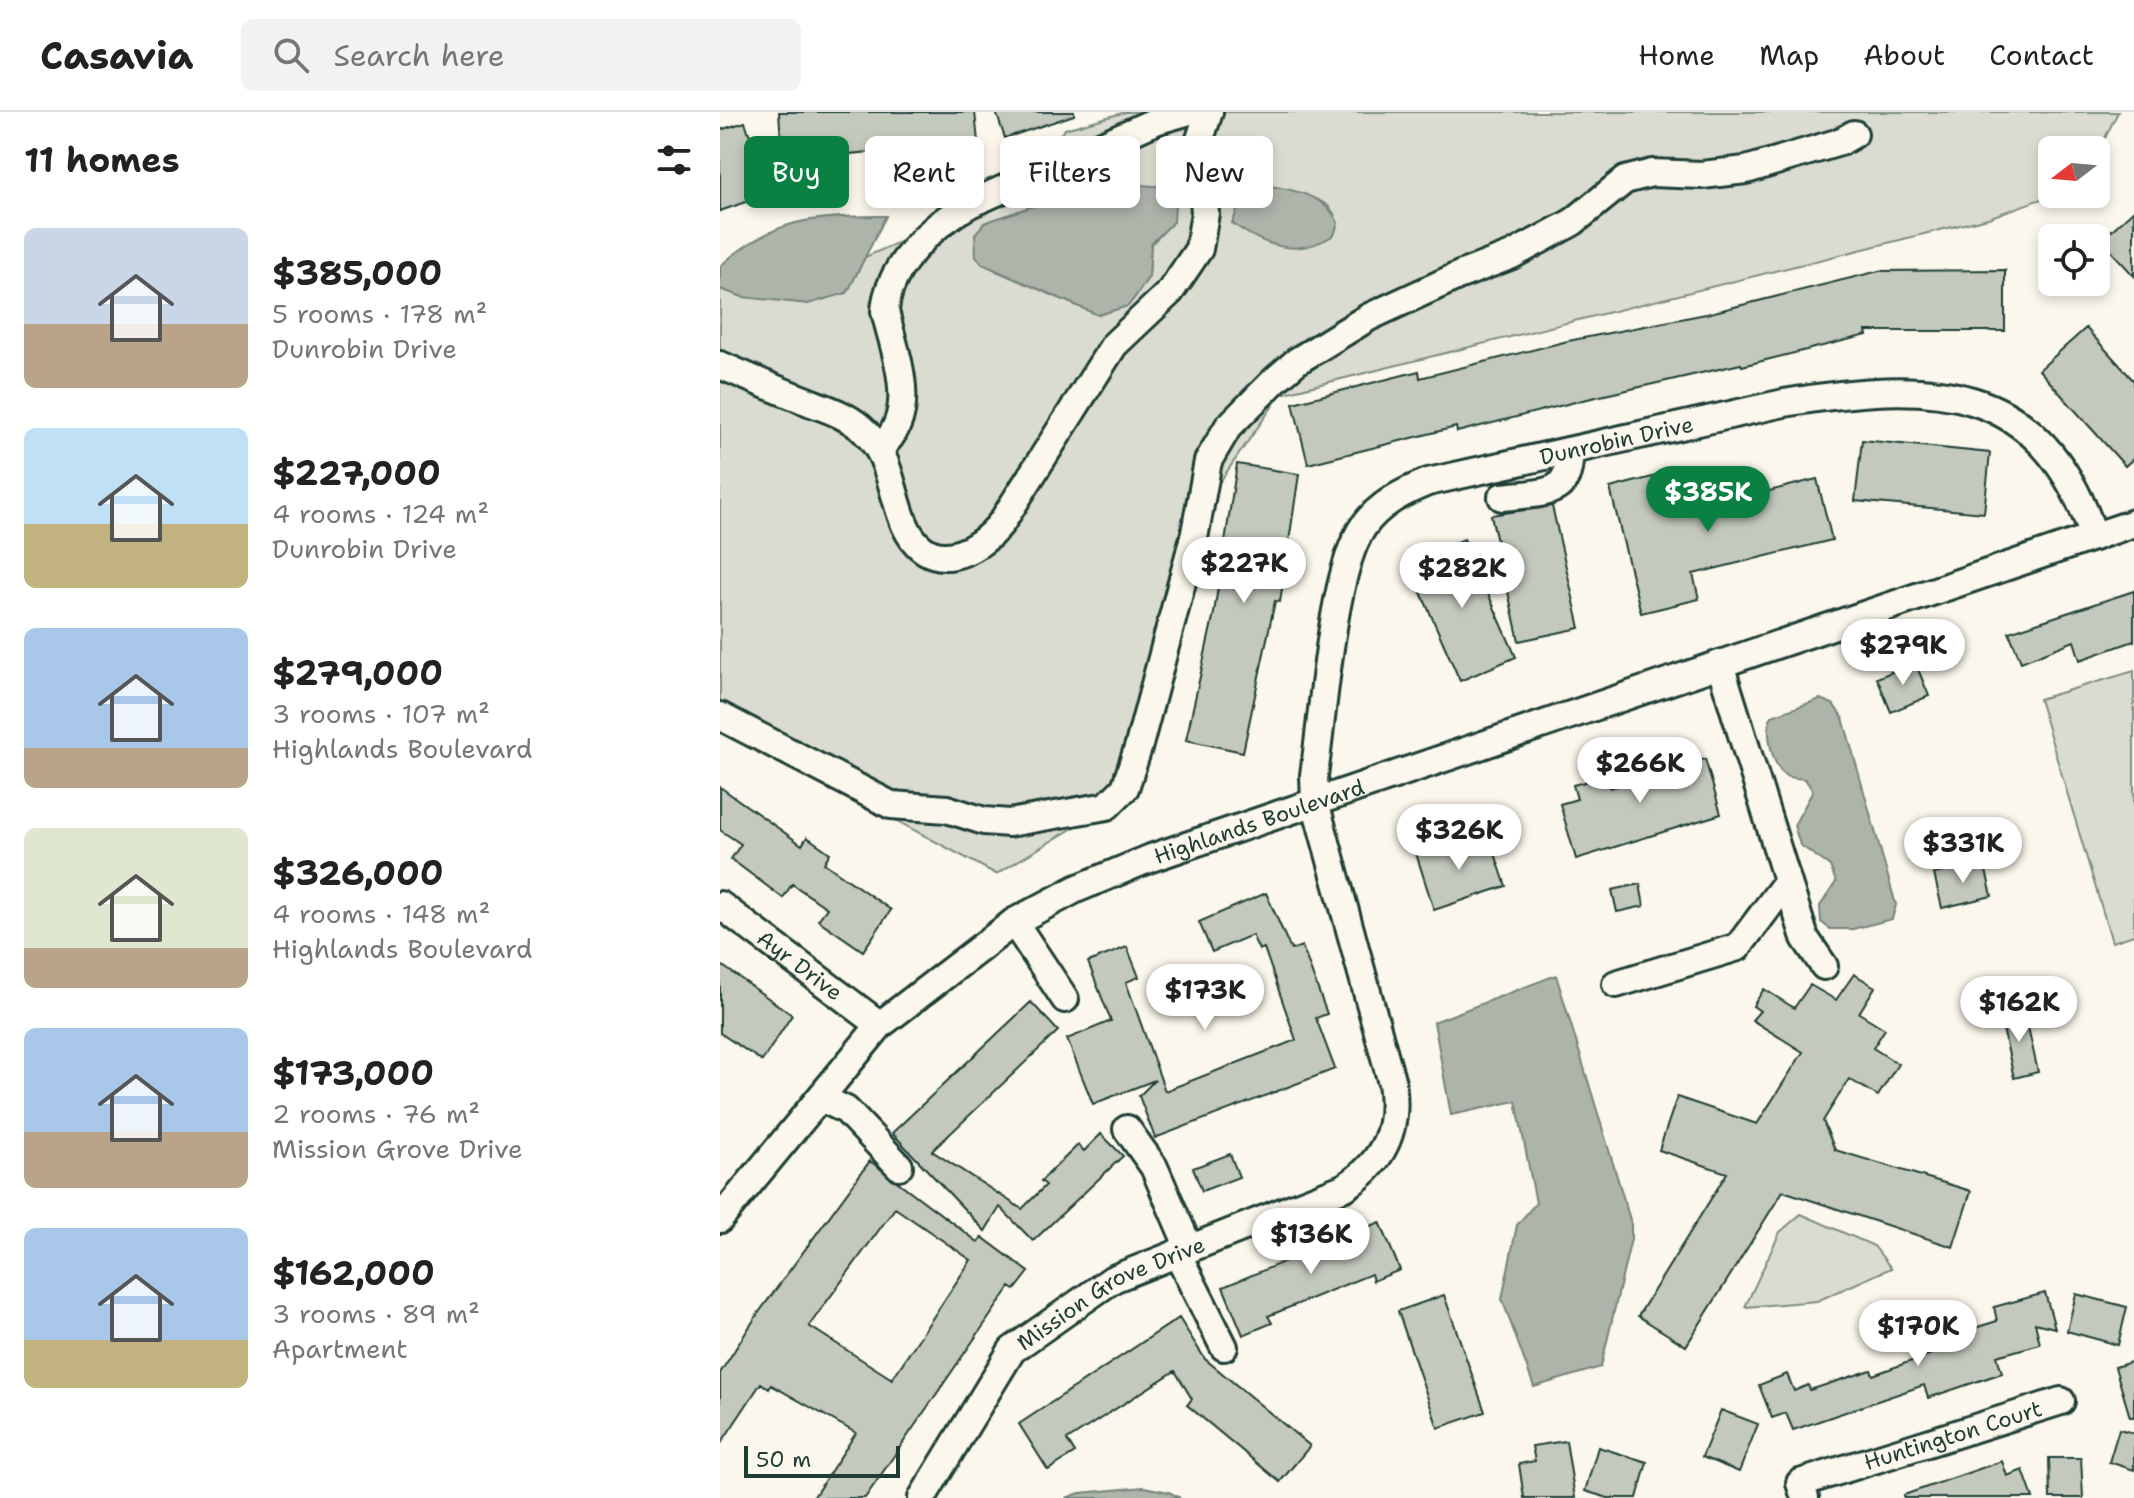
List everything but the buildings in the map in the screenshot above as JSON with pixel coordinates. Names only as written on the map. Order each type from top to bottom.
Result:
[{"type":"street","points":[[880,448],[895,434],[902,412],[901,381],[885,311],[886,300],[898,274],[921,242],[944,220],[970,204],[1158,120],[1186,112]]},
{"type":"street","points":[[720,365],[845,416],[880,448],[905,525],[922,546],[934,554],[955,556],[988,540],[1114,345],[1170,292],[1199,249],[1205,213],[1200,139],[1209,112]]},
{"type":"street","points":[[720,716],[891,805],[947,809],[984,821],[1009,823],[1107,806],[1125,788],[1136,756],[1195,533],[1211,452],[1228,427],[1286,371],[1328,340],[1369,317],[1555,233],[1625,180],[1652,173],[1702,175],[1746,170],[1840,142],[1854,134]]},
{"type":"street","name":"Dunrobin Drive","points":[[1315,802],[1314,775],[1338,603],[1349,553],[1360,530],[1383,506],[1413,488],[1836,394],[1961,397],[2011,415],[2054,454],[2082,501],[2094,537]]},
{"type":"street","points":[[1502,497],[1553,490],[1565,482],[1570,473],[1569,451]]},
{"type":"street","name":"Highlands Boulevard","points":[[721,1216],[823,1099],[880,1025],[1014,922],[1113,872],[2134,523]]},
{"type":"street","points":[[1720,664],[1786,883],[1805,938],[1824,966]]},
{"type":"street","name":"Mission Grove Drive","points":[[922,1498],[1012,1350],[1113,1279],[1345,1187],[1374,1163],[1391,1136],[1395,1101],[1392,1083],[1315,802]]},
{"type":"street","points":[[1616,984],[1738,947],[1786,883]]},
{"type":"street","name":"Ayr Drive","points":[[720,905],[880,1025]]},
{"type":"street","points":[[1014,922],[1065,999]]},
{"type":"street","points":[[823,1099],[846,1110],[899,1166]]},
{"type":"street","points":[[1127,1129],[1154,1167],[1183,1251],[1224,1347]]},
{"type":"street","name":"Huntington Court","points":[[1802,1491],[2061,1401]]},
{"type":"shaded area","points":[[1126,112],[2118,112],[2106,136],[2038,136],[2038,200],[1988,218],[1281,394],[1219,483],[1125,797],[996,874],[882,813],[720,714],[720,289],[743,297],[847,293],[865,257],[976,208],[984,208],[984,205],[1000,198],[1000,208],[1028,208],[984,223],[996,271],[1098,315],[1128,306],[1149,277],[1151,244],[1174,221],[1173,208],[1238,208],[1233,223],[1334,235],[1336,219],[1330,207],[1302,196],[1273,194],[1273,136],[1156,136],[1156,193],[1140,193],[1140,136],[1059,136],[1065,129]]},
{"type":"shaded area","points":[[1140,185],[1156,186],[1156,208],[1175,208],[1174,221],[1151,244],[1149,276],[1138,293],[1128,306],[1098,315],[982,264],[976,256],[975,234],[984,223],[1028,208],[1140,208]]},
{"type":"shaded area","points":[[1273,187],[1295,191],[1321,202],[1338,223],[1334,235],[1321,242],[1295,248],[1282,247],[1257,238],[1232,223],[1237,208],[1273,208]]},
{"type":"shaded area","points":[[886,216],[847,293],[808,304],[743,297],[720,289],[720,266],[759,237],[778,228],[817,219]]},
{"type":"shaded area","points":[[2134,671],[2134,935],[2112,942],[2039,699]]},
{"type":"shaded area","points":[[1820,699],[1833,704],[1843,718],[1896,905],[1892,919],[1853,929],[1830,929],[1821,922],[1820,906],[1836,882],[1830,866],[1800,845],[1794,825],[1813,791],[1805,779],[1788,777],[1781,771],[1769,738],[1772,716]]},
{"type":"shaded area","points":[[1556,975],[1631,1223],[1631,1239],[1601,1367],[1534,1387],[1502,1299],[1517,1225],[1536,1203],[1516,1101],[1451,1115],[1434,1022]]},
{"type":"shaded area","points":[[1801,1214],[1874,1246],[1891,1268],[1817,1301],[1745,1307],[1780,1232]]},
{"type":"shaded area","points":[[1144,1487],[1169,1492],[1180,1498],[1066,1498],[1080,1493]]}]
